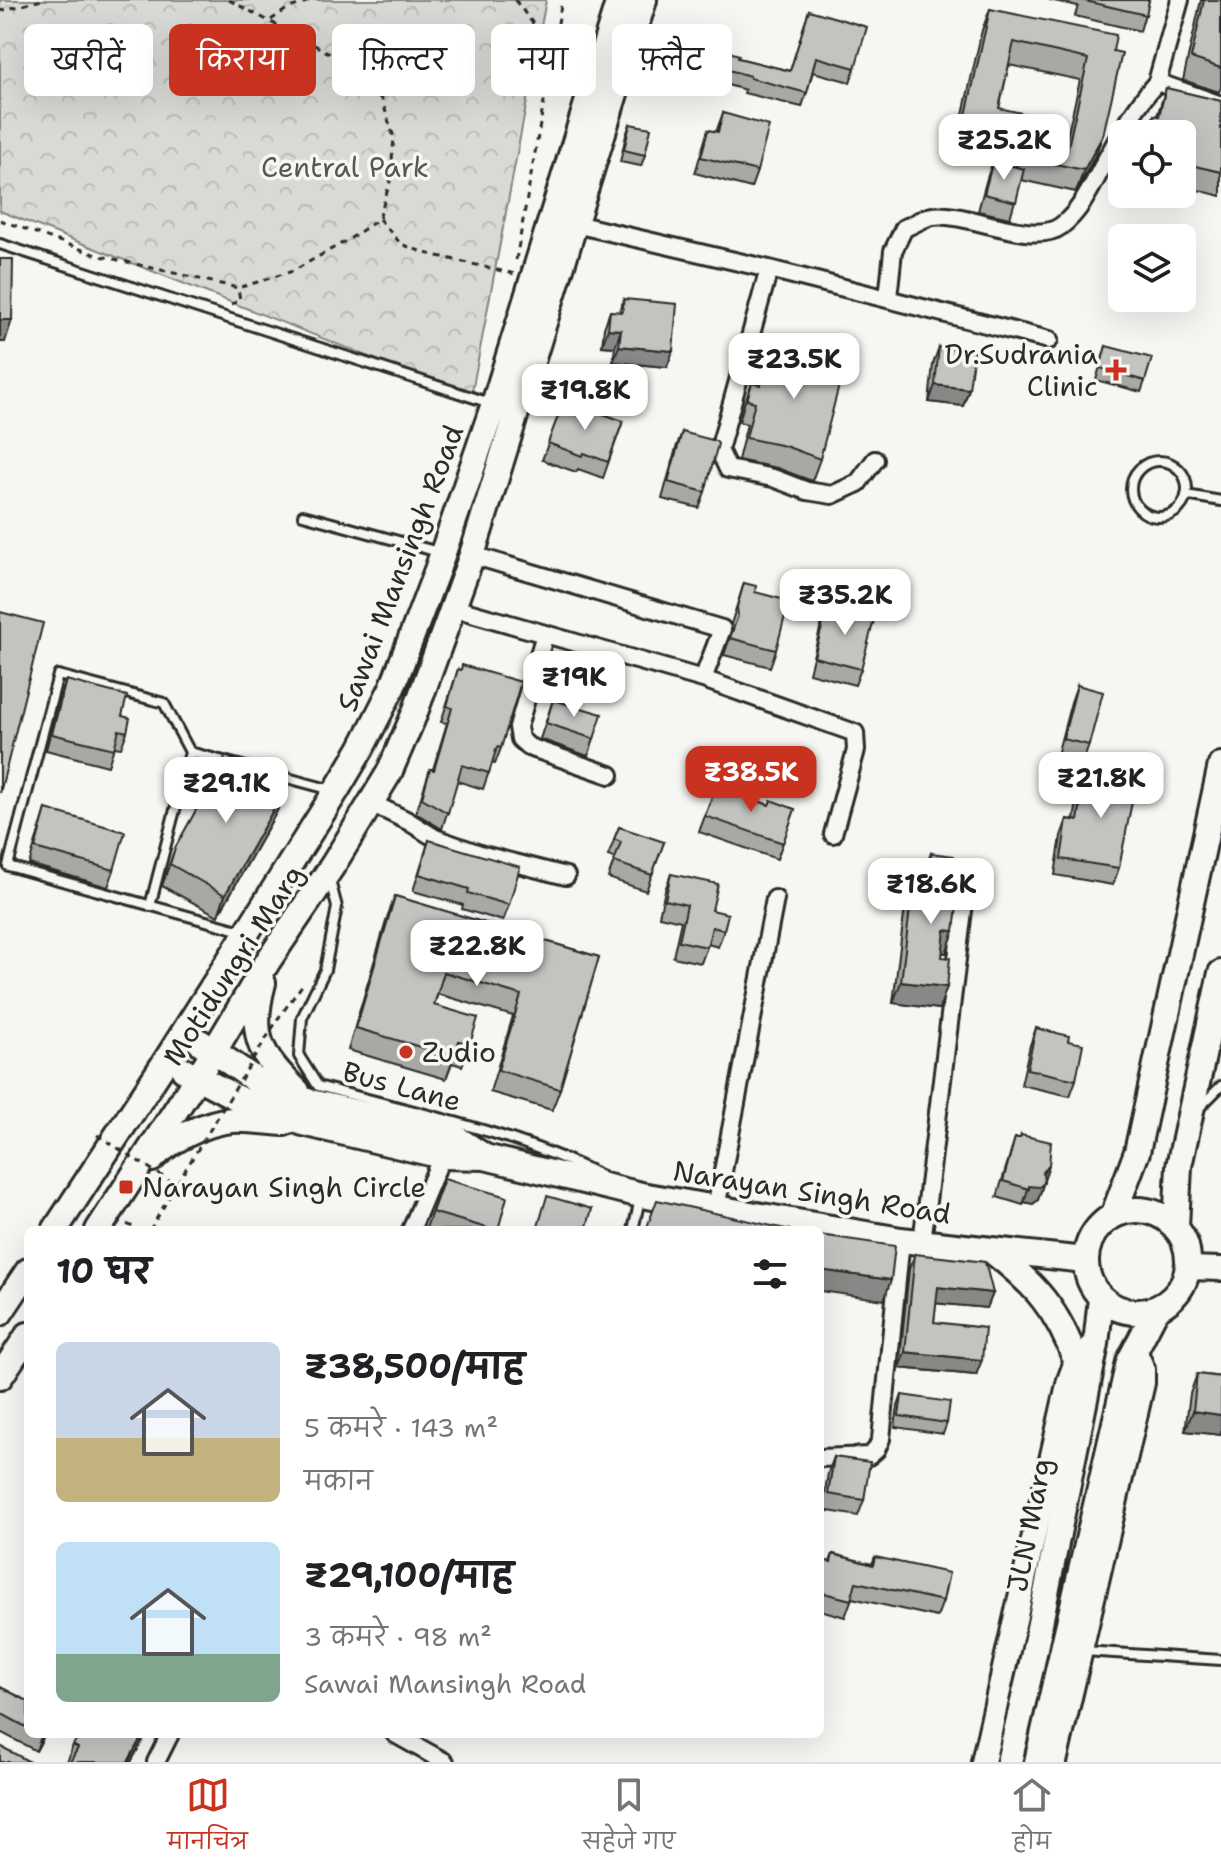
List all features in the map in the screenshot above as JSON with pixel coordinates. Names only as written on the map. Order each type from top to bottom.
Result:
[{"type":"main road","name":"Motidungri Marg","points":[[126,1187],[389,773],[472,555],[644,0]]},
{"type":"main road","name":"Sawai Mansingh Road","points":[[596,80],[618,2]]},
{"type":"main road","name":"Sawai Mansingh Road","points":[[58,1226],[336,791],[392,688],[494,404],[591,96]]},
{"type":"main road","points":[[1113,1216],[1137,1152],[1221,765]]},
{"type":"main road","points":[[268,961],[257,1004],[257,1034],[273,1069],[306,1112]]},
{"type":"main road","points":[[1176,1227],[1179,1166],[1221,973]]},
{"type":"main road","points":[[185,1031],[213,1053],[306,1112],[442,1156],[485,1157]]},
{"type":"main road","points":[[167,1059],[239,1099],[450,1134],[485,1157]]},
{"type":"main road","points":[[101,1226],[126,1187],[160,1150],[185,1135],[230,1120],[306,1112]]},
{"type":"main road","name":"Narayan Singh Road","points":[[485,1157],[641,1195],[823,1226]]},
{"type":"main road","points":[[1146,1210],[1162,1216],[1176,1227],[1185,1242],[1189,1260],[1186,1279],[1175,1296],[1148,1312],[1116,1309],[1101,1298],[1088,1279],[1085,1260],[1089,1241],[1098,1227],[1113,1216],[1127,1211],[1146,1210]]},
{"type":"main road","name":"Narayan Singh Road","points":[[824,1226],[912,1241],[1085,1260]]},
{"type":"main road","points":[[989,1250],[1023,1275],[1049,1304],[1065,1329],[1076,1361]]},
{"type":"main road","points":[[0,1313],[24,1277]]},
{"type":"main road","name":"JLN Marg","points":[[1009,1762],[1096,1344],[1101,1298]]},
{"type":"main road","points":[[1037,1762],[1072,1650],[1129,1362],[1157,1308]]},
{"type":"main road","points":[[0,1377],[24,1341]]},
{"type":"street","points":[[888,298],[893,251],[904,228],[932,216],[1018,230],[1043,232],[1060,227],[1078,206],[1135,110],[1157,82],[1180,0]]},
{"type":"street","points":[[1157,82],[1221,105]]},
{"type":"street","points":[[575,224],[888,298],[1049,340]]},
{"type":"street","points":[[769,269],[719,450],[728,469],[832,495],[858,483],[875,460]]},
{"type":"street","points":[[472,555],[722,629],[703,679]]},
{"type":"street","points":[[454,608],[703,679],[855,733],[856,750],[833,834]]},
{"type":"street","points":[[545,634],[518,727],[520,739],[529,747],[610,775]]},
{"type":"street","points":[[371,803],[435,838],[483,855],[566,876]]},
{"type":"street","points":[[824,1458],[869,1456],[881,1439],[968,870]]},
{"type":"street","points":[[716,1208],[775,899]]},
{"type":"street","points":[[413,1226],[442,1156]]},
{"type":"street","points":[[1188,1268],[1221,1269]]},
{"type":"street","points":[[983,1762],[1069,1380],[1076,1361],[1096,1344]]},
{"type":"street","points":[[1055,1762],[1072,1650]]},
{"type":"street","points":[[156,1762],[168,1738]]},
{"type":"street","points":[[402,1738],[445,1762]]},
{"type":"lane","points":[[0,244],[494,404]]},
{"type":"lane","points":[[1150,463],[1169,463],[1183,476],[1186,495],[1170,515],[1153,516],[1133,500],[1132,483],[1141,467],[1150,463]]},
{"type":"lane","points":[[1186,495],[1221,501]]},
{"type":"lane","points":[[303,515],[443,553]]},
{"type":"lane","points":[[150,906],[190,752],[164,703],[58,675],[8,866],[150,906],[247,932]]},
{"type":"lane","points":[[190,752],[336,791]]},
{"type":"lane","name":"Bus Lane","points":[[328,873],[337,907],[325,970],[302,1018],[299,1056],[318,1086],[540,1148],[641,1195]]},
{"type":"lane","points":[[1189,1118],[1221,1086]]},
{"type":"lane","points":[[634,1226],[641,1195]]},
{"type":"lane","points":[[1072,1650],[1221,1660]]},
{"type":"path","points":[[0,11],[42,0]]},
{"type":"path","points":[[0,220],[97,255],[238,288],[293,271],[379,219],[390,182],[394,138],[382,100],[339,58],[229,0]]},
{"type":"path","points":[[271,20],[287,9],[312,0]]},
{"type":"path","points":[[515,0],[533,24]]},
{"type":"path","points":[[558,24],[562,0]]},
{"type":"path","points":[[516,259],[545,96]]},
{"type":"path","points":[[379,219],[401,244],[425,253],[534,279]]},
{"type":"path","points":[[215,313],[240,300],[238,288]]},
{"type":"path","points":[[152,1226],[301,986]]},
{"type":"path","points":[[97,1135],[176,1185]]},
{"type":"green space","name":"Central Park","points":[[0,0],[546,0],[541,24],[491,24],[491,96],[528,96],[471,397],[0,211]]},
{"type":"building","points":[[1081,0],[1149,0],[1146,15]]},
{"type":"building","points":[[1204,0],[1221,0],[1221,68],[1191,58]]},
{"type":"building","points":[[990,9],[1116,35],[1113,51],[1122,53],[1103,135],[1084,170],[1022,157],[1027,135],[964,124]],"holes":[[[1014,42],[1088,59],[1067,151],[1038,144],[1044,118],[999,108]]]},
{"type":"building","points":[[809,10],[867,27],[855,68],[816,57],[807,93],[732,71],[732,53],[739,55],[738,58],[790,71]]},
{"type":"building","points":[[1166,88],[1221,101],[1221,172],[1196,166],[1196,120],[1153,120],[1154,115],[1159,116]]},
{"type":"building","points":[[723,113],[769,126],[757,171],[701,157],[708,130],[718,132]]},
{"type":"building","points":[[630,124],[651,128],[645,155],[624,150]]},
{"type":"building","points":[[993,161],[1024,169],[1016,202],[984,194]]},
{"type":"building","points":[[0,259],[13,259],[12,320],[0,320]]},
{"type":"building","points":[[624,299],[677,304],[673,351],[619,346],[621,330],[608,329],[610,311],[622,312]]},
{"type":"building","points":[[770,346],[844,366],[820,459],[785,446],[746,438],[755,402],[747,400],[752,383],[760,385]]},
{"type":"building","points":[[1106,346],[1152,358],[1145,381],[1100,368]]},
{"type":"building","points":[[939,347],[974,351],[969,389],[935,385]]},
{"type":"building","points":[[564,400],[623,421],[608,462],[548,443]]},
{"type":"building","points":[[682,432],[718,444],[705,492],[668,482]]},
{"type":"building","points":[[744,583],[756,586],[755,592],[789,601],[776,650],[730,638]]},
{"type":"building","points":[[837,606],[875,616],[861,669],[814,657],[826,612],[835,615]]},
{"type":"building","points":[[0,612],[43,623],[0,793]]},
{"type":"building","points":[[462,665],[521,682],[501,748],[497,747],[489,773],[462,765],[448,813],[422,798],[430,769],[434,770],[452,708],[447,706]]},
{"type":"building","points":[[66,680],[127,696],[122,716],[130,718],[127,732],[119,730],[114,749],[52,734]]},
{"type":"building","points":[[1077,685],[1103,692],[1089,745],[1063,739]]},
{"type":"building","points":[[553,700],[602,714],[594,739],[546,723]]},
{"type":"building","points":[[226,756],[285,789],[225,895],[170,864],[175,848]]},
{"type":"building","points":[[1086,768],[1137,776],[1119,868],[1061,859],[1067,819],[1078,821]]},
{"type":"building","points":[[716,786],[769,805],[771,800],[795,809],[783,843],[705,816]]},
{"type":"building","points":[[46,809],[125,832],[114,870],[35,848]]},
{"type":"building","points":[[619,827],[664,842],[652,875],[614,862],[621,842],[614,839]]},
{"type":"building","points":[[429,840],[520,867],[509,905],[419,874]]},
{"type":"building","points":[[931,853],[954,856],[950,888],[959,889],[954,931],[945,930],[942,957],[950,958],[947,987],[901,982],[913,885],[927,887]]},
{"type":"building","points":[[671,874],[718,884],[712,910],[728,914],[724,930],[712,927],[707,947],[679,941],[687,905],[665,900]]},
{"type":"building","points":[[395,896],[599,957],[560,1089],[498,1070],[521,995],[444,972],[434,1005],[478,1018],[470,1044],[459,1041],[454,1057],[356,1028]]},
{"type":"building","points":[[1036,1028],[1069,1036],[1068,1041],[1083,1044],[1076,1080],[1027,1069]]},
{"type":"building","points":[[1021,1135],[1051,1142],[1049,1165],[1043,1172],[1044,1183],[1039,1187],[1029,1186],[1029,1189],[1003,1181],[1015,1138]]},
{"type":"building","points":[[444,1179],[507,1197],[499,1226],[480,1226],[432,1212]]},
{"type":"building","points":[[547,1196],[592,1209],[587,1226],[538,1226]]},
{"type":"building","points":[[657,1200],[772,1226],[647,1226]]},
{"type":"building","points":[[824,1236],[895,1246],[891,1280],[824,1271]]},
{"type":"building","points":[[915,1254],[985,1262],[993,1293],[938,1287],[934,1322],[985,1328],[982,1360],[905,1352]]},
{"type":"building","points":[[1197,1374],[1221,1377],[1221,1415],[1193,1411]]},
{"type":"building","points":[[902,1395],[950,1402],[947,1423],[899,1416]]},
{"type":"building","points":[[834,1457],[870,1462],[864,1500],[828,1494]]},
{"type":"building","points":[[833,1554],[873,1565],[875,1557],[949,1573],[943,1601],[856,1582],[851,1600],[824,1593],[824,1561],[831,1562]]},
{"type":"building","points":[[0,1687],[24,1699],[24,1726],[0,1713]]},
{"type":"building","points":[[77,1738],[141,1738],[128,1762],[70,1762],[78,1748],[73,1745]]},
{"type":"building","points":[[0,1746],[30,1762],[0,1762]]},
{"type":"place","name":"Dr.Sudrania Clinic","points":[[1116,370]]},
{"type":"place","name":"Zudio","points":[[406,1052]]},
{"type":"place","name":"Narayan Singh Circle","points":[[126,1187]]}]
